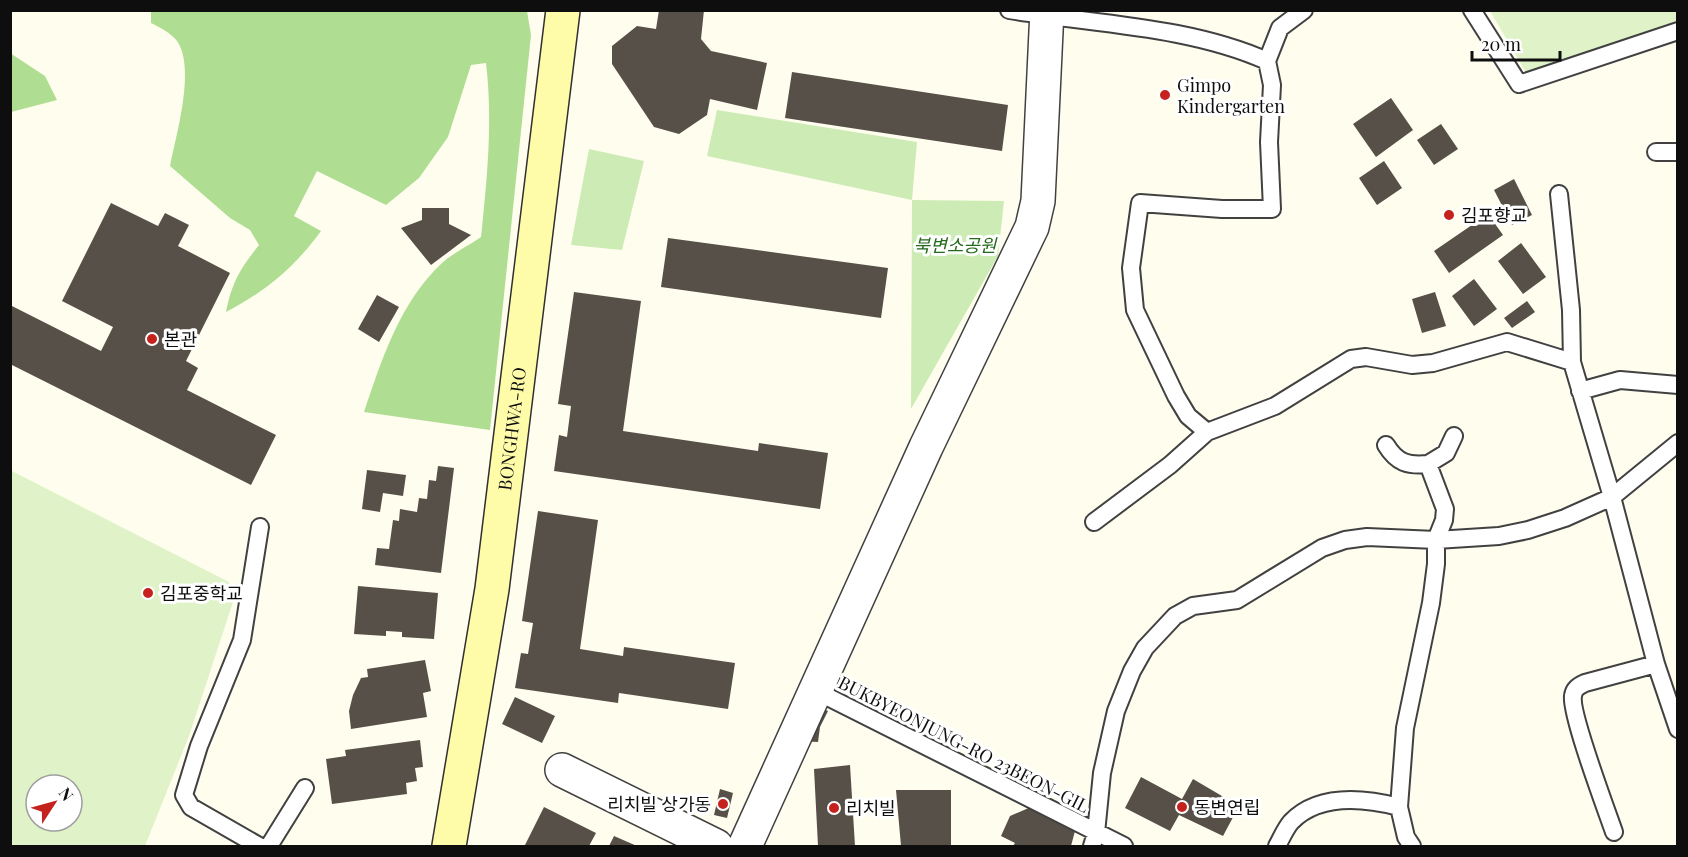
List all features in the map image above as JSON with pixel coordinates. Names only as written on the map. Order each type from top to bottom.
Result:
[{"type":"street","name":"BONGHWA-RO","points":[[448,846],[472,721],[492,589],[563,10]]},
{"type":"street","points":[[745,846],[814,690],[1032,227],[1038,201],[1046,13]]},
{"type":"street","points":[[562,770],[716,846]]},
{"type":"lane","points":[[1009,10],[1046,13],[1157,31],[1237,48],[1267,61]]},
{"type":"lane","points":[[1207,432],[1188,416],[1176,396],[1135,310],[1131,268],[1140,203],[1222,209],[1272,209],[1269,142],[1272,85],[1267,61],[1280,28],[1304,10]]},
{"type":"lane","points":[[1472,10],[1519,84],[1677,31]]},
{"type":"lane","points":[[1656,152],[1677,152]]},
{"type":"lane","points":[[1559,194],[1571,310],[1572,362],[1612,497],[1656,664],[1677,729]]},
{"type":"lane","points":[[1094,522],[1170,465],[1207,432],[1275,406],[1351,359],[1366,357],[1412,364],[1433,363],[1507,342],[1572,362]]},
{"type":"lane","points":[[1580,392],[1620,380],[1677,385]]},
{"type":"lane","points":[[1386,445],[1392,455],[1405,464],[1428,464],[1446,453],[1454,436]]},
{"type":"lane","name":"BUKBYEONJUNG-RO 23BEON-GIL","points":[[1094,839],[1102,773],[1116,711],[1132,671],[1145,648],[1175,616],[1193,606],[1237,600],[1255,592],[1322,548],[1345,540],[1367,537],[1436,540],[1499,536],[1528,530],[1612,497],[1677,443]]},
{"type":"lane","points":[[1412,846],[1406,837],[1399,807],[1405,728],[1431,603],[1436,564],[1436,540],[1444,520],[1445,509],[1428,464]]},
{"type":"lane","points":[[260,527],[243,640],[192,764],[183,795],[191,807],[260,846]]},
{"type":"lane","points":[[1614,832],[1572,704],[1573,694],[1577,687],[1585,683],[1656,664]]},
{"type":"lane","name":"BUKBYEONJUNG-RO 23BEON-GIL","points":[[814,690],[1094,839],[1124,846]]},
{"type":"lane","points":[[269,846],[305,788]]},
{"type":"lane","points":[[1277,846],[1290,823],[1304,812],[1321,804],[1341,800],[1369,799],[1399,807]]},
{"type":"green space","points":[[151,11],[527,11],[531,35],[490,430],[364,412],[394,332],[415,295],[442,263],[481,237],[489,129],[486,63],[471,65],[448,137],[419,178],[386,205],[317,171],[294,216],[321,231],[278,278],[254,296],[226,312],[238,276],[259,245],[250,230],[230,218],[170,166],[183,102],[185,68],[177,41],[151,23]]},
{"type":"green space","points":[[1490,11],[1677,11],[1677,21],[1539,70],[1525,71]]},
{"type":"green space","points":[[10,53],[45,76],[57,100],[11,112]]},
{"type":"green space","points":[[717,110],[917,142],[912,200],[707,156]]},
{"type":"green space","points":[[589,149],[644,161],[622,250],[571,245]]},
{"type":"green space","name":"북변소공원","points":[[912,200],[1004,201],[998,256],[911,409]]},
{"type":"green space","points":[[10,470],[229,582],[234,599],[189,736],[145,846],[11,846]]},
{"type":"building","points":[[659,10],[704,10],[701,39],[711,51],[767,63],[757,110],[710,99],[707,115],[679,134],[654,127],[612,64],[612,46],[637,26],[656,29]]},
{"type":"building","points":[[792,72],[1008,105],[1002,151],[785,118]]},
{"type":"building","points":[[1391,98],[1413,130],[1376,157],[1353,124]]},
{"type":"building","points":[[1441,124],[1458,149],[1434,165],[1417,140]]},
{"type":"building","points":[[1384,161],[1402,188],[1377,205],[1359,178]]},
{"type":"building","points":[[1514,179],[1532,215],[1512,225],[1494,190]]},
{"type":"building","name":"본관","points":[[111,203],[158,226],[165,213],[189,225],[178,246],[230,273],[186,361],[198,368],[187,390],[276,435],[251,485],[10,364],[10,305],[101,351],[113,327],[62,301]]},
{"type":"building","points":[[422,208],[449,208],[449,224],[471,235],[431,265],[401,228],[422,220]]},
{"type":"building","points":[[1488,214],[1503,235],[1449,273],[1434,251]]},
{"type":"building","points":[[668,238],[888,268],[881,318],[661,287]]},
{"type":"building","points":[[1521,243],[1546,277],[1523,294],[1498,261]]},
{"type":"building","points":[[1474,279],[1497,309],[1474,326],[1452,296]]},
{"type":"building","points":[[574,292],[641,301],[623,431],[758,451],[759,443],[828,453],[820,509],[554,471],[559,435],[567,437],[571,406],[558,404]]},
{"type":"building","points":[[1435,292],[1446,326],[1422,333],[1412,299]]},
{"type":"building","points":[[377,295],[399,307],[379,342],[358,329]]},
{"type":"building","points":[[1527,301],[1535,312],[1512,328],[1504,318]]},
{"type":"building","points":[[438,466],[454,468],[441,573],[375,565],[377,548],[389,549],[393,520],[399,521],[400,509],[417,512],[419,498],[427,499],[429,480],[436,481]]},
{"type":"building","points":[[367,470],[406,475],[403,496],[383,493],[380,512],[362,509]]},
{"type":"building","points":[[538,511],[598,520],[580,649],[623,656],[624,647],[735,663],[728,709],[619,693],[618,703],[515,688],[521,653],[528,654],[533,623],[522,621]]},
{"type":"building","points":[[358,586],[438,593],[434,639],[402,637],[402,632],[386,631],[386,636],[354,634]]},
{"type":"building","points":[[425,660],[431,691],[423,693],[427,717],[351,729],[349,711],[353,695],[361,678],[368,677],[367,669]]},
{"type":"building","points":[[515,697],[555,716],[542,743],[502,724]]},
{"type":"building","points":[[816,706],[828,711],[820,727],[818,742],[797,741]]},
{"type":"building","points":[[420,740],[423,767],[415,768],[417,781],[406,783],[407,794],[332,804],[326,759],[346,756],[345,750]]},
{"type":"building","name":"리치빌","points":[[850,765],[855,846],[818,846],[814,769]]},
{"type":"building","name":"동변연립","points":[[1141,777],[1182,799],[1193,779],[1239,806],[1223,836],[1179,815],[1170,831],[1125,808]]},
{"type":"building","name":"리치빌 상가동","points":[[720,789],[733,793],[727,818],[714,815]]},
{"type":"building","points":[[896,790],[951,790],[951,846],[901,846]]},
{"type":"building","points":[[544,807],[596,833],[589,846],[525,845]]},
{"type":"building","points":[[1031,807],[1075,831],[1071,846],[1013,846],[1015,843],[1001,836],[1010,816]]},
{"type":"building","points":[[614,836],[637,846],[609,846]]},
{"type":"place","name":"Gimpo Kindergarten","points":[[1165,95]]},
{"type":"place","name":"김포향교","points":[[1449,215]]},
{"type":"place","name":"본관","points":[[152,339]]},
{"type":"place","name":"김포중학교","points":[[148,593]]},
{"type":"place","name":"리치빌 상가동","points":[[723,804]]},
{"type":"place","name":"동변연립","points":[[1182,807]]},
{"type":"place","name":"리치빌","points":[[834,808]]}]
